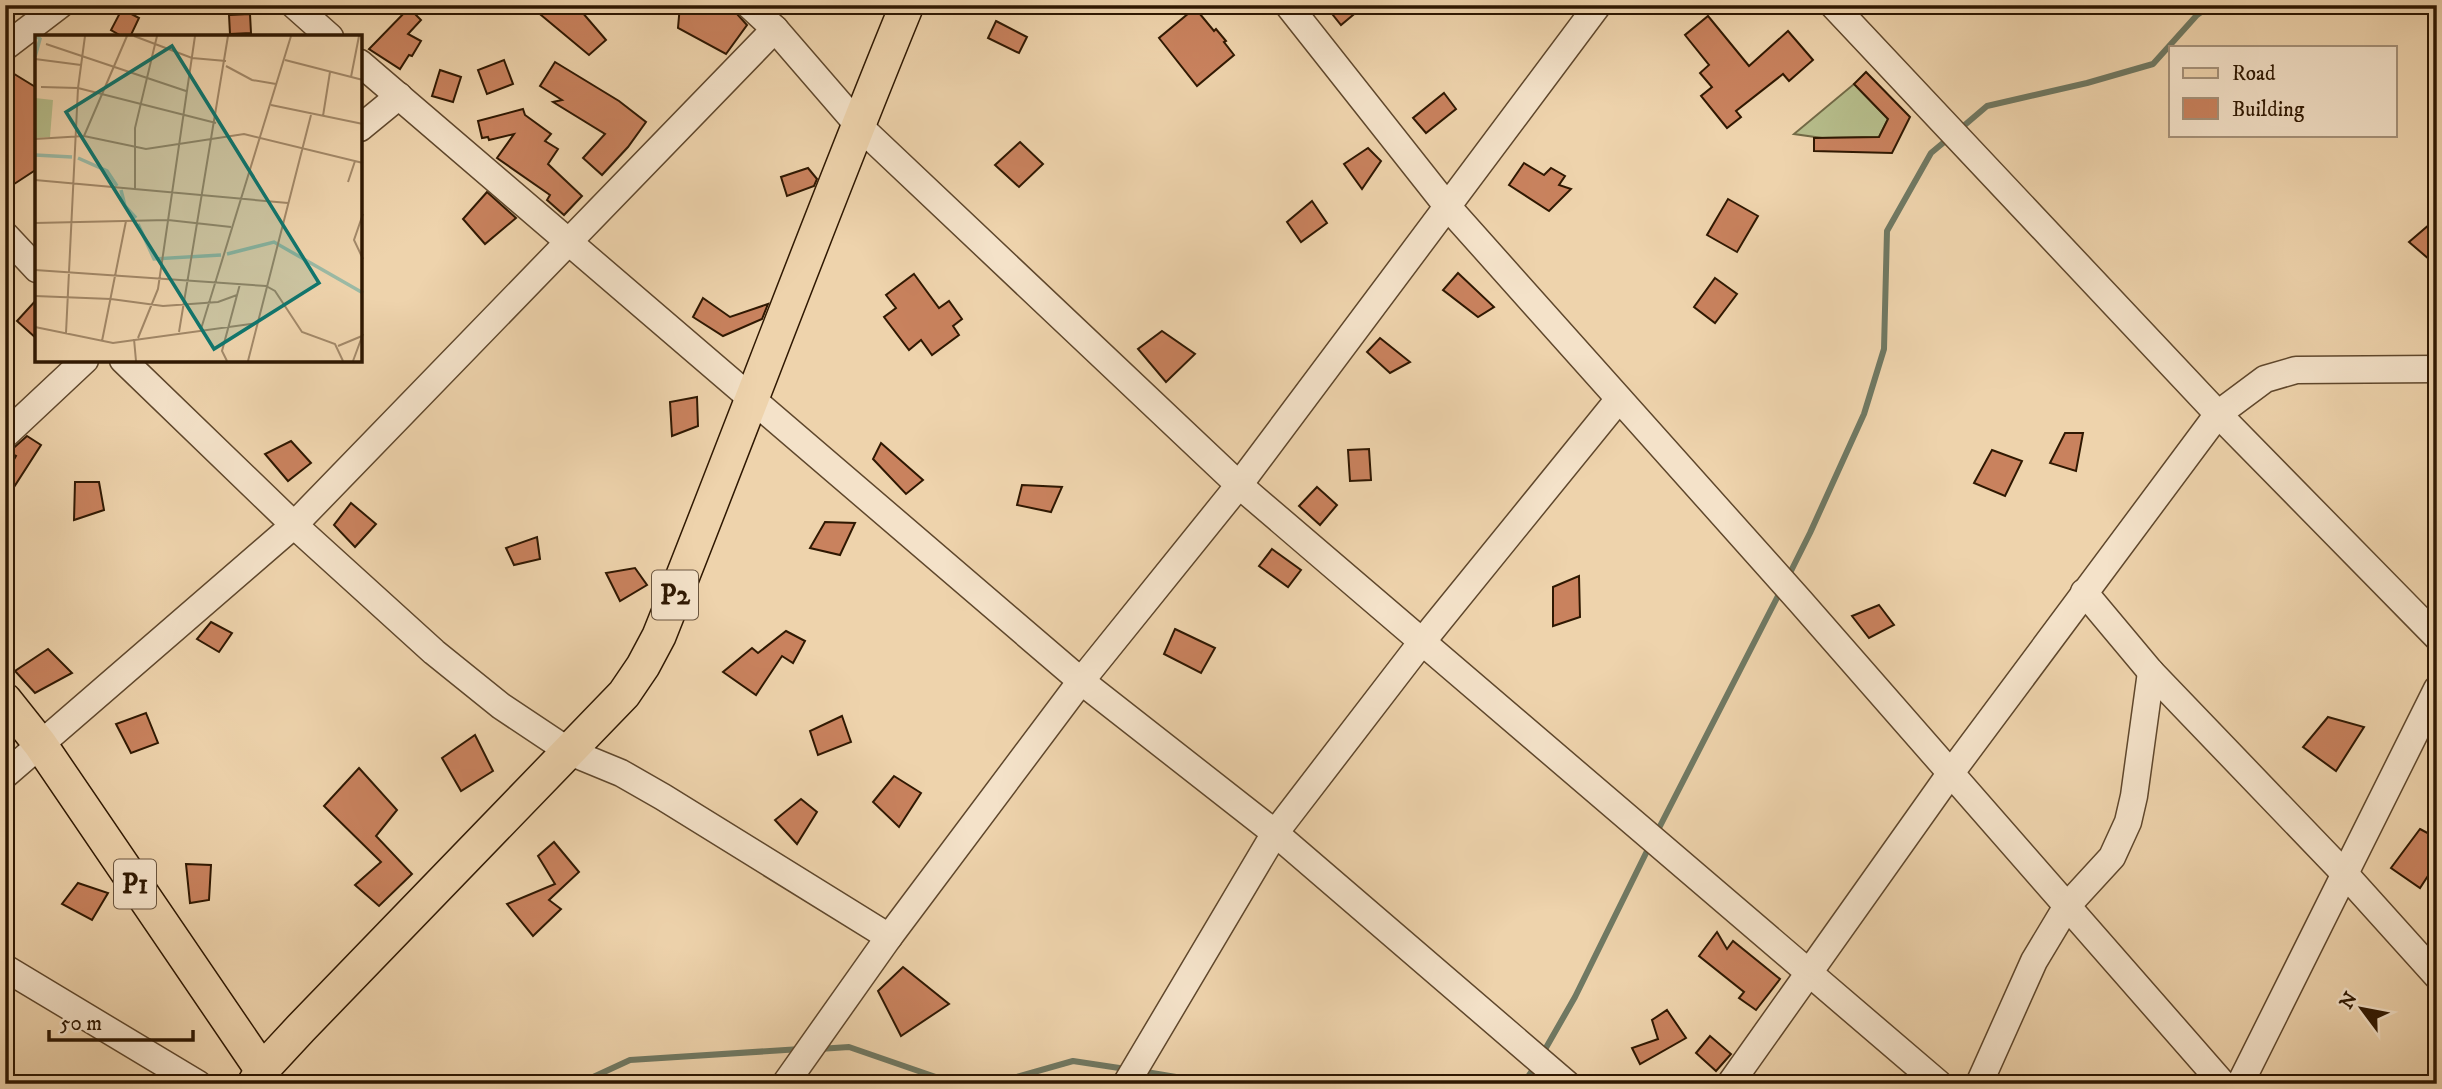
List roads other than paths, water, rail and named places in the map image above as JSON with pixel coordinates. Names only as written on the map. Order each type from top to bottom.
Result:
[{"type":"main road","name":"P2","points":[[258,1077],[395,929],[570,752],[624,694],[643,666],[659,636],[907,5]]},
{"type":"main road","name":"P1","points":[[5,700],[40,744],[258,1077]]},
{"type":"street","points":[[5,47],[60,5]]},
{"type":"street","points":[[294,5],[328,35]]},
{"type":"street","points":[[749,5],[775,29],[858,125],[1239,485],[1421,643],[1669,850],[1939,1084]]},
{"type":"street","points":[[1288,5],[1447,205],[1778,576],[2223,1084]]},
{"type":"street","points":[[789,1079],[889,937],[1081,681],[1239,485],[1598,5]]},
{"type":"street","points":[[1833,5],[2218,414],[2437,638]]},
{"type":"street","points":[[5,775],[294,525],[775,29]]},
{"type":"street","points":[[362,65],[1081,681],[1275,833],[1561,1079]]},
{"type":"street","points":[[362,126],[399,96]]},
{"type":"street","points":[[5,235],[35,267]]},
{"type":"street","points":[[5,435],[83,362]]},
{"type":"street","points":[[125,362],[294,525],[453,668],[501,706],[570,752],[621,773],[663,797],[889,937]]},
{"type":"street","points":[[1730,1084],[1950,774],[2218,414],[2265,379],[2296,370],[2437,369]]},
{"type":"street","points":[[1126,1084],[1275,833],[1421,643],[1619,399]]},
{"type":"street","points":[[2084,592],[2151,672],[2345,874],[2437,976]]},
{"type":"street","points":[[1979,1084],[2034,961],[2067,906],[2112,857],[2128,822],[2151,672]]},
{"type":"street","points":[[2239,1084],[2437,689]]},
{"type":"street","points":[[5,968],[198,1084]]},
{"type":"waterway","points":[[2169,46],[2197,15],[2211,5]]},
{"type":"waterway","points":[[1960,129],[1987,106],[2087,83],[2153,64],[2169,46]]},
{"type":"waterway","points":[[1788,577],[1864,414],[1884,349],[1887,231],[1931,153],[1949,138]]},
{"type":"waterway","points":[[1657,832],[1781,590]]},
{"type":"waterway","points":[[1543,1053],[1575,997],[1650,845]]},
{"type":"waterway","points":[[819,1049],[849,1047],[956,1084]]},
{"type":"waterway","points":[[578,1084],[630,1060],[801,1049]]},
{"type":"waterway","points":[[992,1084],[1073,1061],[1126,1069]]},
{"type":"waterway","points":[[1523,1084],[1536,1065]]},
{"type":"waterway","points":[[1140,1071],[1218,1084]]}]
